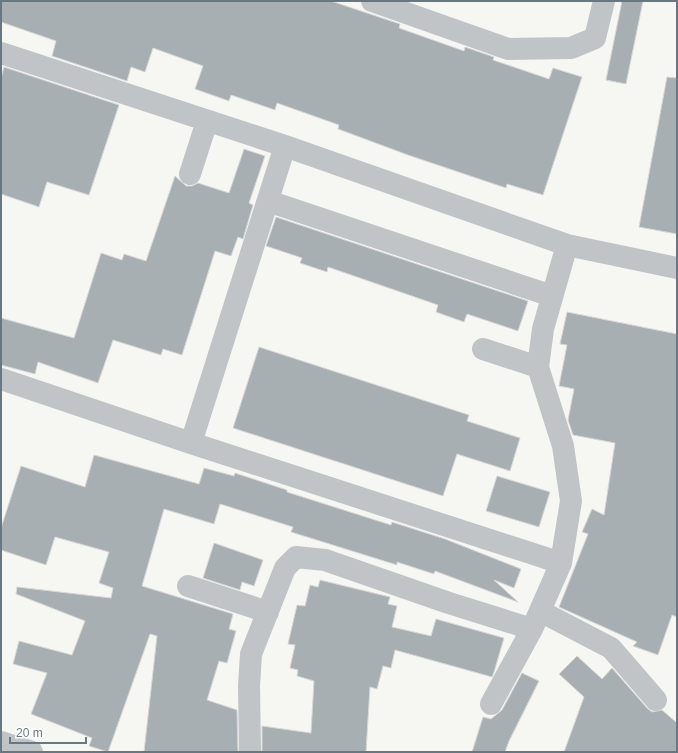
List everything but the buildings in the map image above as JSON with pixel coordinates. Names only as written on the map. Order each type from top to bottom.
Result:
[{"type":"street","points":[[372,1],[508,49],[571,48],[595,38],[604,1]]},
{"type":"street","points":[[1,53],[285,146],[566,245],[677,268]]},
{"type":"street","points":[[190,174],[207,121]]},
{"type":"street","points":[[191,443],[285,146]]},
{"type":"street","points":[[268,201],[552,296]]},
{"type":"street","points":[[491,704],[536,620],[561,563],[571,501],[563,446],[538,367],[543,329],[566,245]]},
{"type":"street","points":[[484,350],[538,367]]},
{"type":"street","points":[[1,379],[191,443],[561,563]]},
{"type":"street","points":[[250,752],[249,686],[251,654],[285,568],[296,557],[325,560],[449,603],[536,620],[611,648],[656,700]]},
{"type":"street","points":[[188,586],[268,612]]},
{"type":"street","points":[[1,742],[32,752]]}]
